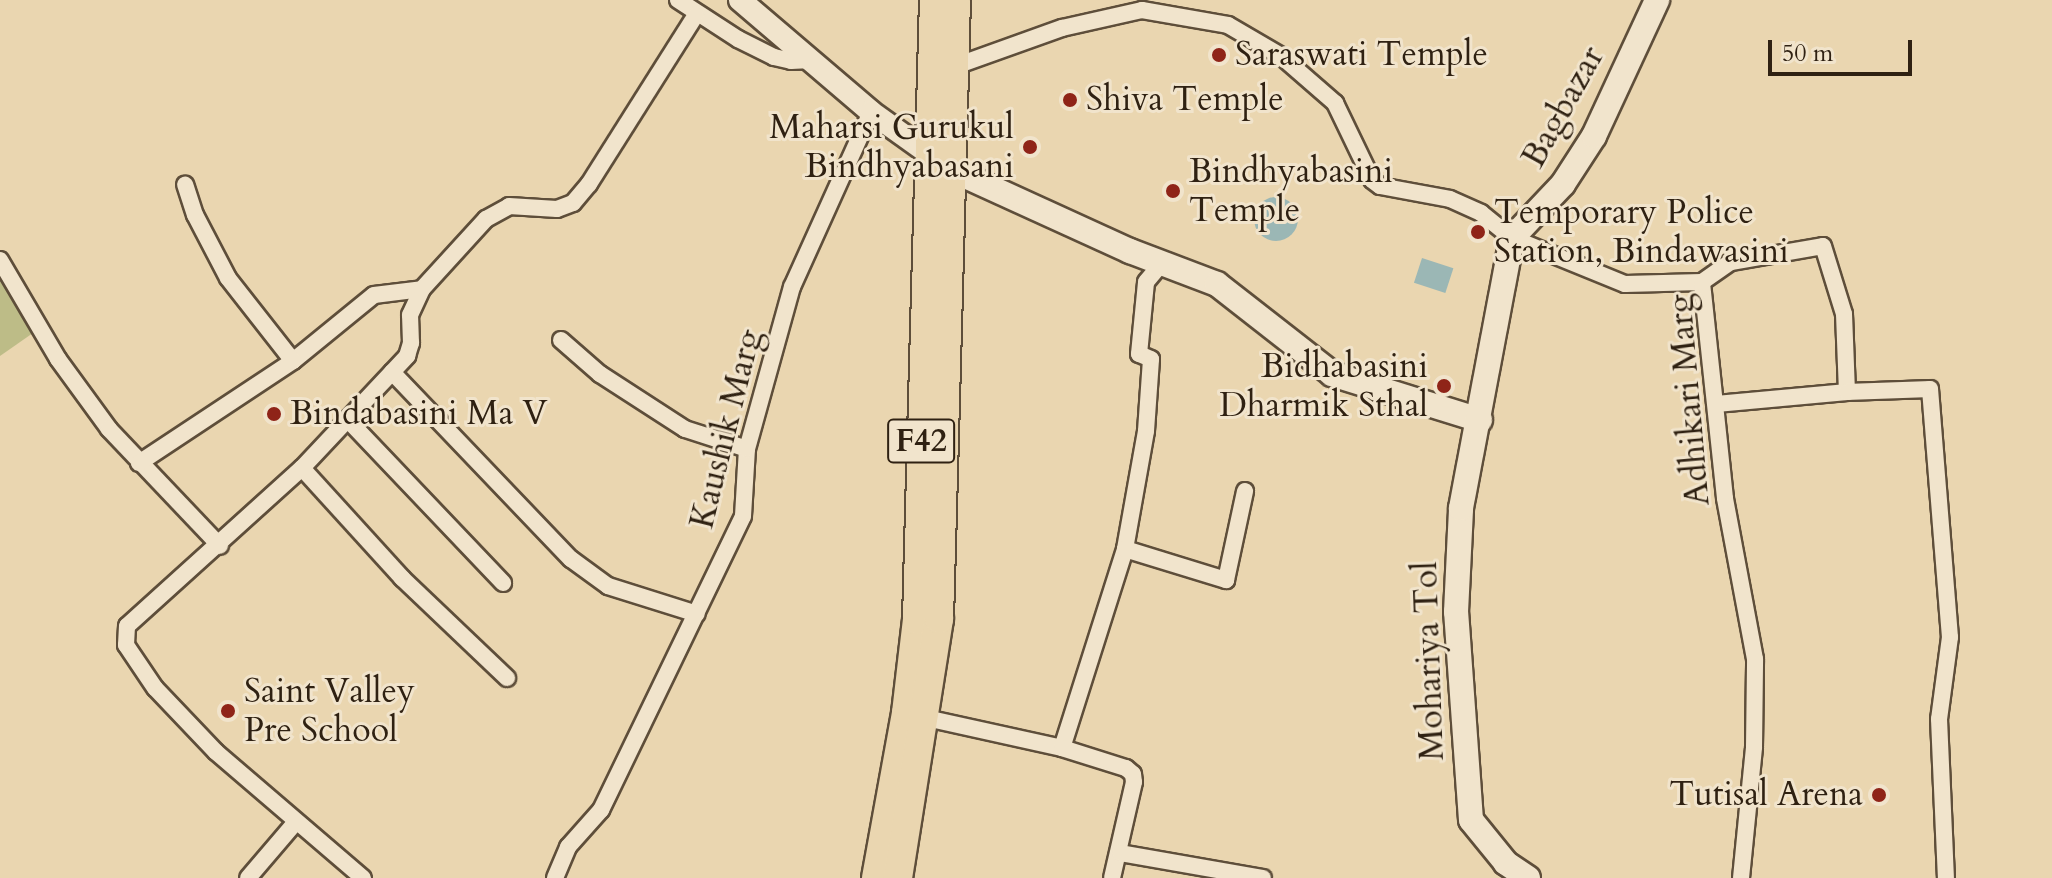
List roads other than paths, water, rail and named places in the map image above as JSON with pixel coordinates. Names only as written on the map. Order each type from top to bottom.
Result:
[{"type":"highway","name":"F42","points":[[898,878],[926,718],[939,619],[938,161],[934,0]]},
{"type":"highway","name":"F42","points":[[876,878],[906,713],[917,620],[938,161],[953,67],[956,0]]},
{"type":"main road","name":"Bagbazar","points":[[1512,238],[1563,184],[1594,136],[1657,0]]},
{"type":"main road","points":[[938,161],[1162,263],[1217,284],[1332,374],[1480,420]]},
{"type":"main road","name":"Mohariya Tol","points":[[1512,238],[1461,508],[1456,612],[1471,820],[1491,847],[1528,878]]},
{"type":"street","points":[[678,0],[696,15],[774,57],[791,61],[811,60]]},
{"type":"street","points":[[740,0],[871,112],[938,161]]},
{"type":"street","points":[[953,67],[1062,28],[1142,10],[1228,25],[1281,56],[1335,103],[1372,180],[1380,186],[1450,199],[1481,213],[1512,238],[1625,284],[1702,282]]},
{"type":"street","points":[[363,878],[295,823],[216,752],[155,688],[126,645],[127,626],[220,546],[302,468],[407,356],[411,343],[410,315],[422,289],[486,219],[509,206],[557,209],[573,203],[597,173],[696,15]]},
{"type":"street","name":"Kaushik Marg","points":[[555,878],[568,847],[601,810],[743,516],[747,449],[792,287],[871,112]]},
{"type":"street","points":[[185,185],[195,215],[228,278],[293,361]]},
{"type":"street","name":"Adhikari Marg","points":[[1741,878],[1754,747],[1755,659],[1725,498],[1702,282],[1731,262],[1823,246],[1844,314],[1847,392]]},
{"type":"street","points":[[0,260],[58,359],[109,429],[220,546]]},
{"type":"street","points":[[1062,748],[1125,549],[1146,431],[1151,359],[1139,354],[1146,282],[1162,263]]},
{"type":"street","points":[[139,463],[293,361],[374,295],[422,289]]},
{"type":"street","points":[[561,340],[600,374],[685,429],[747,449]]},
{"type":"street","points":[[392,372],[571,559],[608,586],[697,614]]},
{"type":"street","points":[[1716,404],[1847,392],[1930,389],[1950,637],[1939,719],[1946,878]]},
{"type":"street","points":[[348,420],[503,583]]},
{"type":"street","points":[[302,468],[402,578],[507,678]]},
{"type":"street","points":[[1125,549],[1226,580],[1245,491]]},
{"type":"street","points":[[926,718],[1062,748],[1126,768],[1133,774],[1120,853],[1112,878]]},
{"type":"street","points":[[248,878],[295,823]]},
{"type":"street","points":[[1120,853],[1263,878]]},
{"type":"water","points":[[1276,197],[1292,203],[1298,219],[1292,235],[1276,241],[1260,235],[1254,219],[1260,203]]},
{"type":"water","points":[[1422,258],[1453,268],[1445,293],[1414,283]]},
{"type":"place","name":"Saraswati Temple","points":[[1219,55]]},
{"type":"place","name":"Shiva Temple","points":[[1070,100]]},
{"type":"place","name":"Maharsi Gurukul Bindhyabasani","points":[[1030,147]]},
{"type":"place","name":"Bindhyabasini Temple","points":[[1173,191]]},
{"type":"place","name":"Temporary Police Station, Bindawasini","points":[[1478,232]]},
{"type":"place","name":"Bidhabasini Dharmik Sthal","points":[[1444,386]]},
{"type":"place","name":"Bindabasini Ma V","points":[[274,414]]},
{"type":"place","name":"Saint Valley Pre School","points":[[228,711]]},
{"type":"place","name":"Tutisal Arena","points":[[1879,795]]}]
